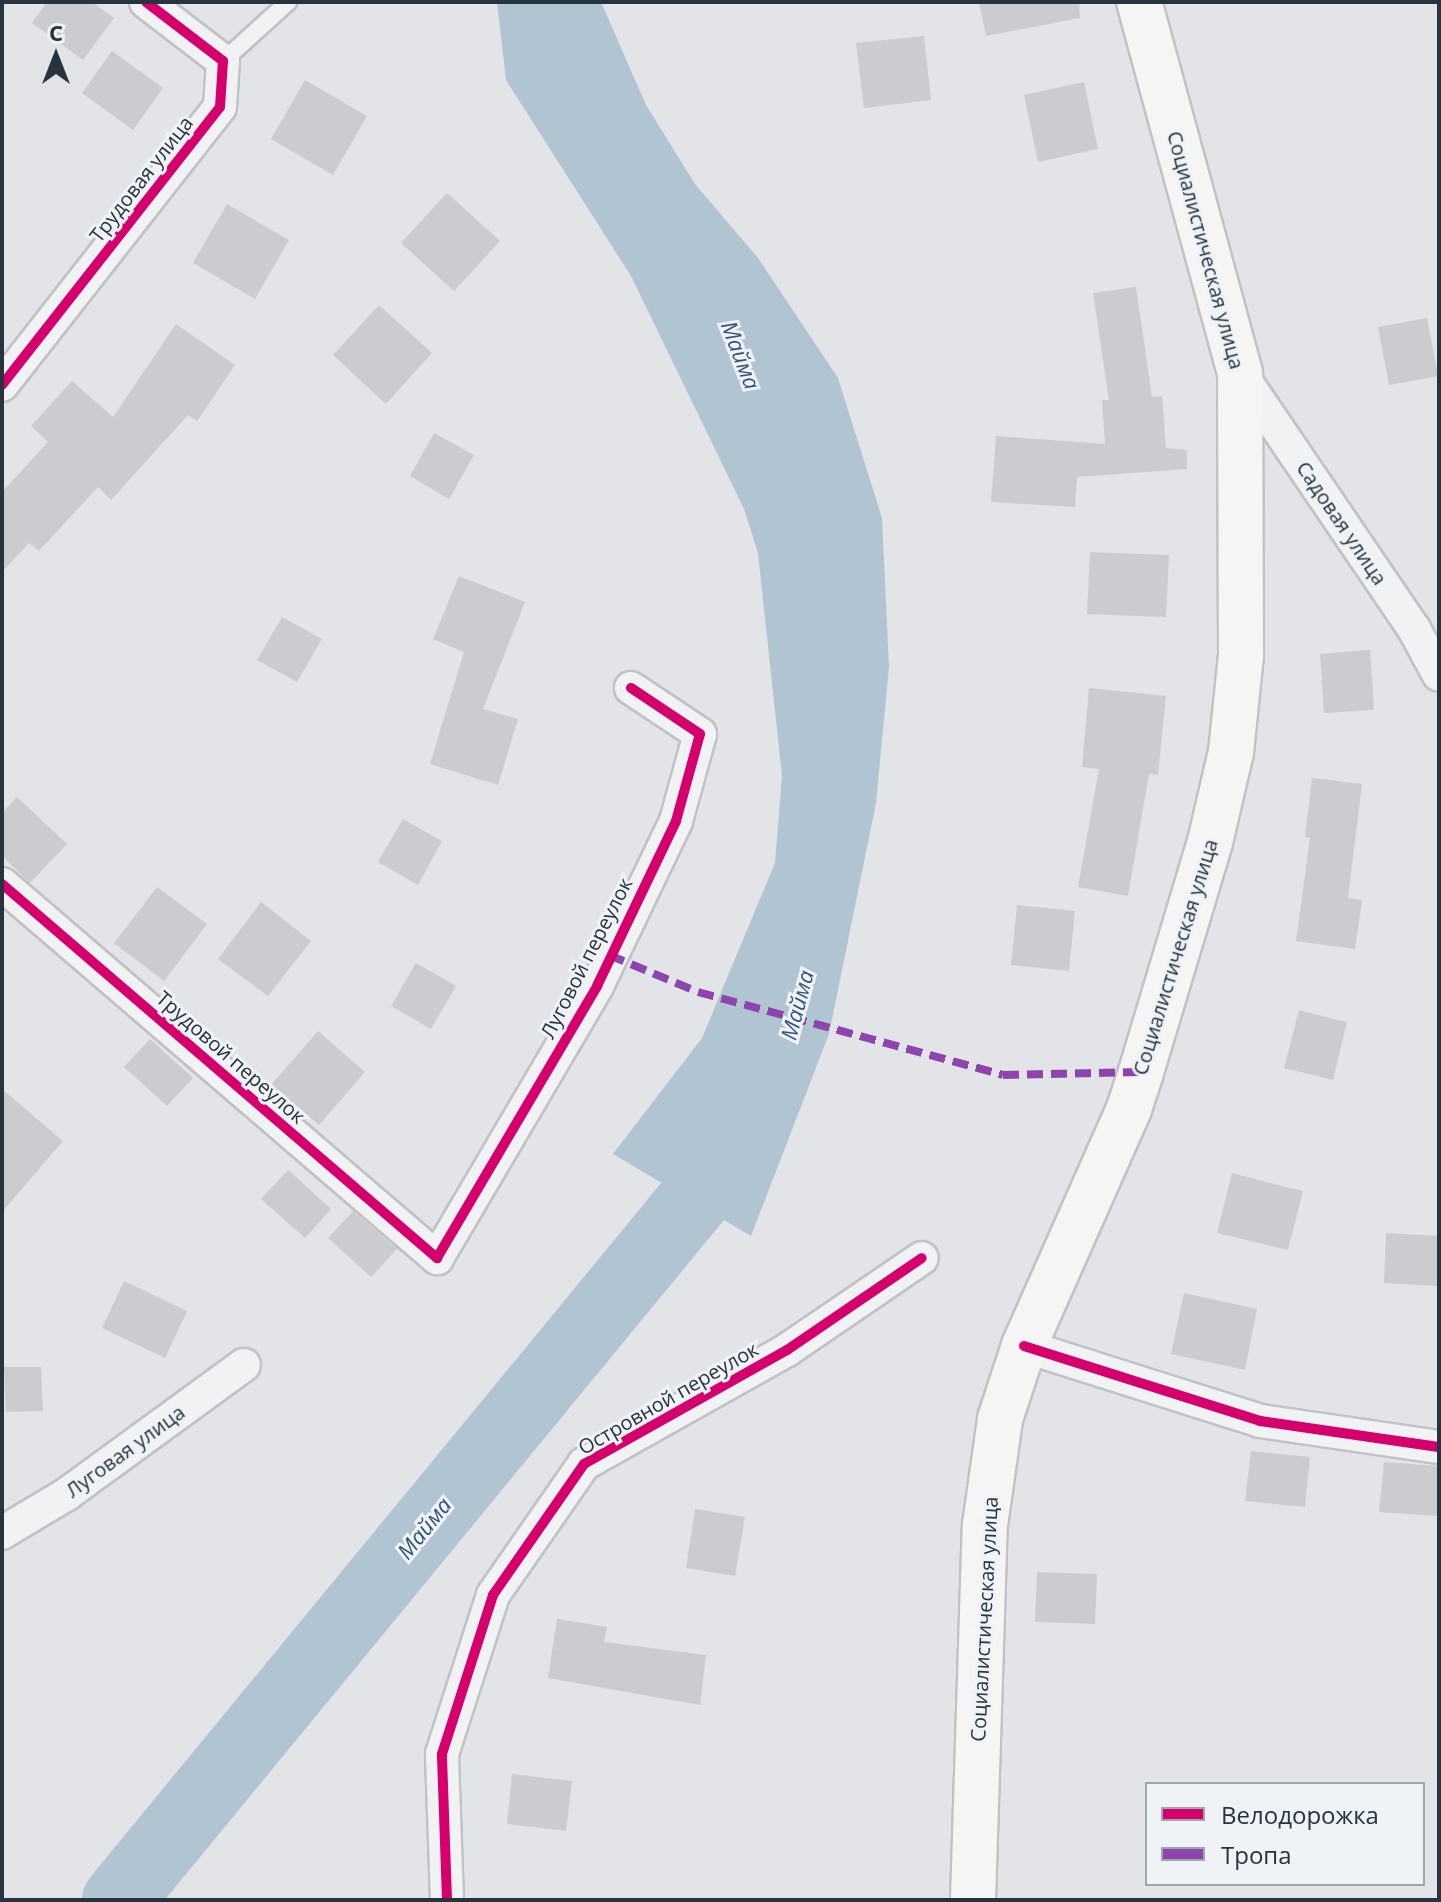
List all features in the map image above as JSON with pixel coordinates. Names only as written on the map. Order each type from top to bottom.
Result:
[{"type":"main road","name":"Социалистическая улица","points":[[973,1900],[985,1525],[1000,1419],[1024,1346],[1129,1109],[1183,939],[1231,752],[1241,656],[1240,373],[1139,2]]},
{"type":"street","points":[[146,2],[223,61]]},
{"type":"street","name":"Трудовая улица","points":[[2,385],[220,107],[223,61]]},
{"type":"street","name":"Садовая улица","points":[[1240,373],[1414,629],[1439,675]]},
{"type":"street","name":"Луговой переулок","points":[[437,1258],[597,986],[676,821],[700,734],[631,688]]},
{"type":"street","name":"Трудовой переулок","points":[[2,884],[437,1258]]},
{"type":"street","name":"Островной переулок","points":[[447,1900],[442,1754],[493,1595],[584,1464],[787,1350],[922,1258]]},
{"type":"street","points":[[1024,1346],[1260,1421],[1439,1447]]},
{"type":"street","name":"Луговая улица","points":[[2,1533],[67,1494],[244,1365]]},
{"type":"lane","points":[[223,61],[288,2]]},
{"type":"water","points":[[497,2],[601,2],[646,105],[695,184],[758,258],[838,378],[882,518],[889,667],[876,803],[829,1034],[751,1236],[613,1154],[702,1038],[775,863],[782,776],[758,553],[744,509],[631,276],[506,80]]},
{"type":"building","points":[[47,2],[92,2],[114,18],[83,60],[32,23]]},
{"type":"building","points":[[979,2],[1079,2],[1080,18],[986,36]]},
{"type":"building","points":[[924,36],[931,100],[864,108],[856,43]]},
{"type":"building","points":[[112,51],[163,88],[133,130],[82,93]]},
{"type":"building","points":[[305,80],[367,116],[333,175],[271,139]]},
{"type":"building","points":[[1084,82],[1098,149],[1038,162],[1024,95]]},
{"type":"building","points":[[447,193],[500,241],[454,291],[401,243]]},
{"type":"building","points":[[227,204],[289,240],[255,299],[193,263]]},
{"type":"building","points":[[1136,287],[1152,397],[1162,396],[1166,448],[1187,450],[1187,469],[1077,477],[1075,507],[991,502],[996,436],[1105,444],[1102,400],[1109,400],[1093,293]]},
{"type":"building","points":[[379,305],[432,353],[386,404],[333,355]]},
{"type":"building","points":[[1427,318],[1438,376],[1389,385],[1378,327]]},
{"type":"building","points":[[176,324],[235,365],[197,421],[188,415],[111,500],[98,487],[39,551],[29,543],[2,572],[2,492],[48,442],[31,426],[72,381],[113,417]]},
{"type":"building","points":[[434,433],[474,455],[449,499],[410,476]]},
{"type":"building","points":[[1090,552],[1169,555],[1166,617],[1087,614]]},
{"type":"building","points":[[459,576],[525,602],[483,709],[518,719],[498,785],[430,764],[464,652],[433,639]]},
{"type":"building","points":[[282,617],[322,639],[297,682],[257,660]]},
{"type":"building","points":[[1370,650],[1374,710],[1324,713],[1320,654]]},
{"type":"building","points":[[1089,688],[1166,696],[1158,775],[1149,774],[1128,896],[1078,887],[1099,769],[1082,767]]},
{"type":"building","points":[[1312,778],[1362,784],[1348,898],[1362,900],[1355,949],[1296,941],[1310,838],[1305,837]]},
{"type":"building","points":[[17,797],[67,844],[30,883],[2,856],[2,813]]},
{"type":"building","points":[[403,819],[442,841],[418,885],[378,862]]},
{"type":"building","points":[[157,887],[207,924],[164,981],[114,943]]},
{"type":"building","points":[[261,902],[311,941],[268,996],[218,959]]},
{"type":"building","points":[[1017,905],[1075,911],[1069,971],[1011,965]]},
{"type":"building","points":[[416,963],[456,986],[431,1029],[391,1006]]},
{"type":"building","points":[[1299,1010],[1347,1022],[1333,1080],[1284,1068]]},
{"type":"building","points":[[318,1031],[365,1072],[319,1125],[271,1085]]},
{"type":"building","points":[[150,1039],[193,1078],[167,1106],[124,1067]]},
{"type":"building","points":[[2,1089],[63,1141],[2,1212]]},
{"type":"building","points":[[288,1170],[331,1209],[305,1238],[261,1199]]},
{"type":"building","points":[[1232,1173],[1303,1191],[1288,1250],[1217,1233]]},
{"type":"building","points":[[353,1211],[397,1249],[371,1277],[328,1238]]},
{"type":"building","points":[[1386,1233],[1439,1236],[1439,1286],[1384,1283]]},
{"type":"building","points":[[124,1281],[187,1311],[165,1358],[102,1328]]},
{"type":"building","points":[[1184,1293],[1257,1309],[1245,1370],[1171,1354]]},
{"type":"building","points":[[4,1367],[41,1367],[43,1411],[6,1412]]},
{"type":"building","points":[[1251,1451],[1310,1457],[1305,1507],[1245,1501]]},
{"type":"building","points":[[1384,1462],[1439,1466],[1439,1516],[1379,1512]]},
{"type":"building","points":[[695,1509],[745,1517],[735,1576],[686,1568]]},
{"type":"building","points":[[1037,1572],[1097,1574],[1095,1624],[1035,1622]]},
{"type":"building","points":[[557,1619],[607,1627],[604,1642],[706,1655],[700,1705],[548,1678]]},
{"type":"building","points":[[512,1774],[572,1781],[566,1831],[507,1824]]},
{"type":"waterway","name":"Майма","points":[[118,1900],[735,1150],[750,1120]]},
{"type":"marked path","points":[[609,955],[698,992],[1003,1075],[1141,1072]]},
{"type":"cycle path","points":[[2,385],[220,107],[223,61],[146,2]]},
{"type":"cycle path","points":[[2,884],[437,1258],[597,986],[676,821],[700,734],[631,688]]},
{"type":"cycle path","points":[[447,1900],[442,1754],[493,1595],[584,1464],[787,1350],[922,1258]]},
{"type":"cycle path","points":[[1024,1346],[1260,1421],[1439,1447]]}]
